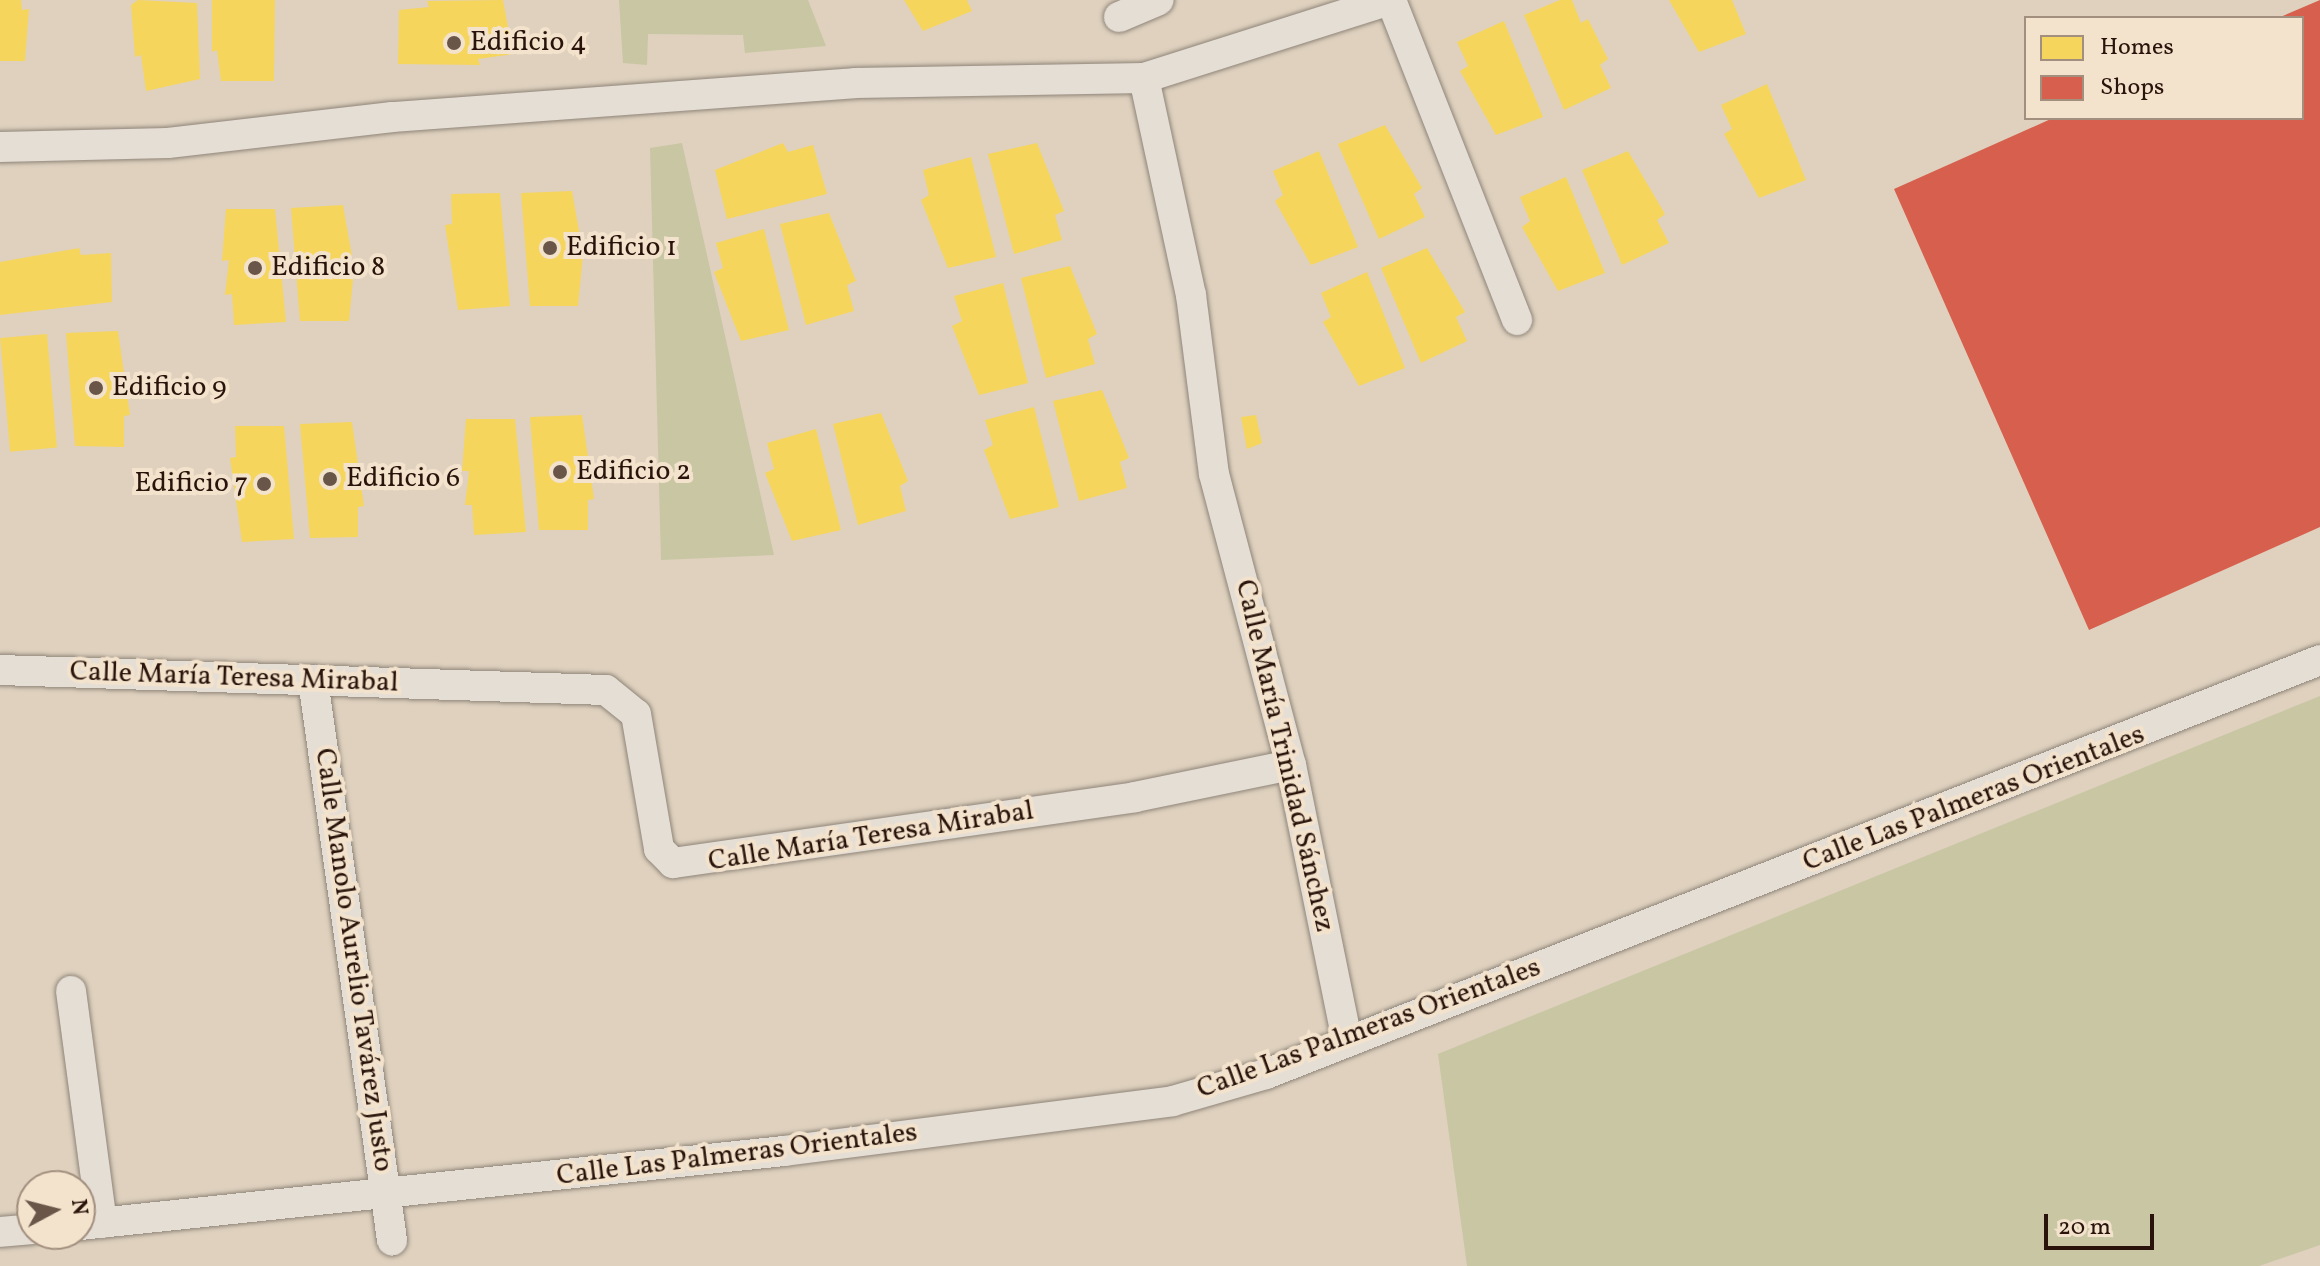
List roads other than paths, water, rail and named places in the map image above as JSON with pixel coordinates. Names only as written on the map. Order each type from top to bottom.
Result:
[{"type":"street","points":[[1119,17],[1159,0]]},
{"type":"street","points":[[0,147],[168,143],[393,117],[856,83],[1144,78],[1390,0],[1517,320]]},
{"type":"street","name":"Calle María Trinidad Sánchez","points":[[1144,78],[1191,295],[1214,474],[1291,765],[1347,1041]]},
{"type":"street","name":"Calle Las Palmeras Orientales","points":[[96,1224],[386,1195],[1173,1101],[1347,1041],[2320,660]]},
{"type":"street","name":"Calle María Teresa Mirabal","points":[[0,670],[606,690],[636,714],[659,849],[673,863],[1135,797],[1291,765]]},
{"type":"street","name":"Calle Manolo Aurelio Tavárez Justo","points":[[313,680],[392,1240]]},
{"type":"street","points":[[71,991],[86,1170]]},
{"type":"place","name":"Edificio 4","points":[[454,43]]},
{"type":"place","name":"Edificio 1","points":[[550,248]]},
{"type":"place","name":"Edificio 8","points":[[255,268]]},
{"type":"place","name":"Edificio 9","points":[[96,388]]},
{"type":"place","name":"Edificio 2","points":[[560,472]]},
{"type":"place","name":"Edificio 6","points":[[330,479]]},
{"type":"place","name":"Edificio 7","points":[[264,484]]}]
